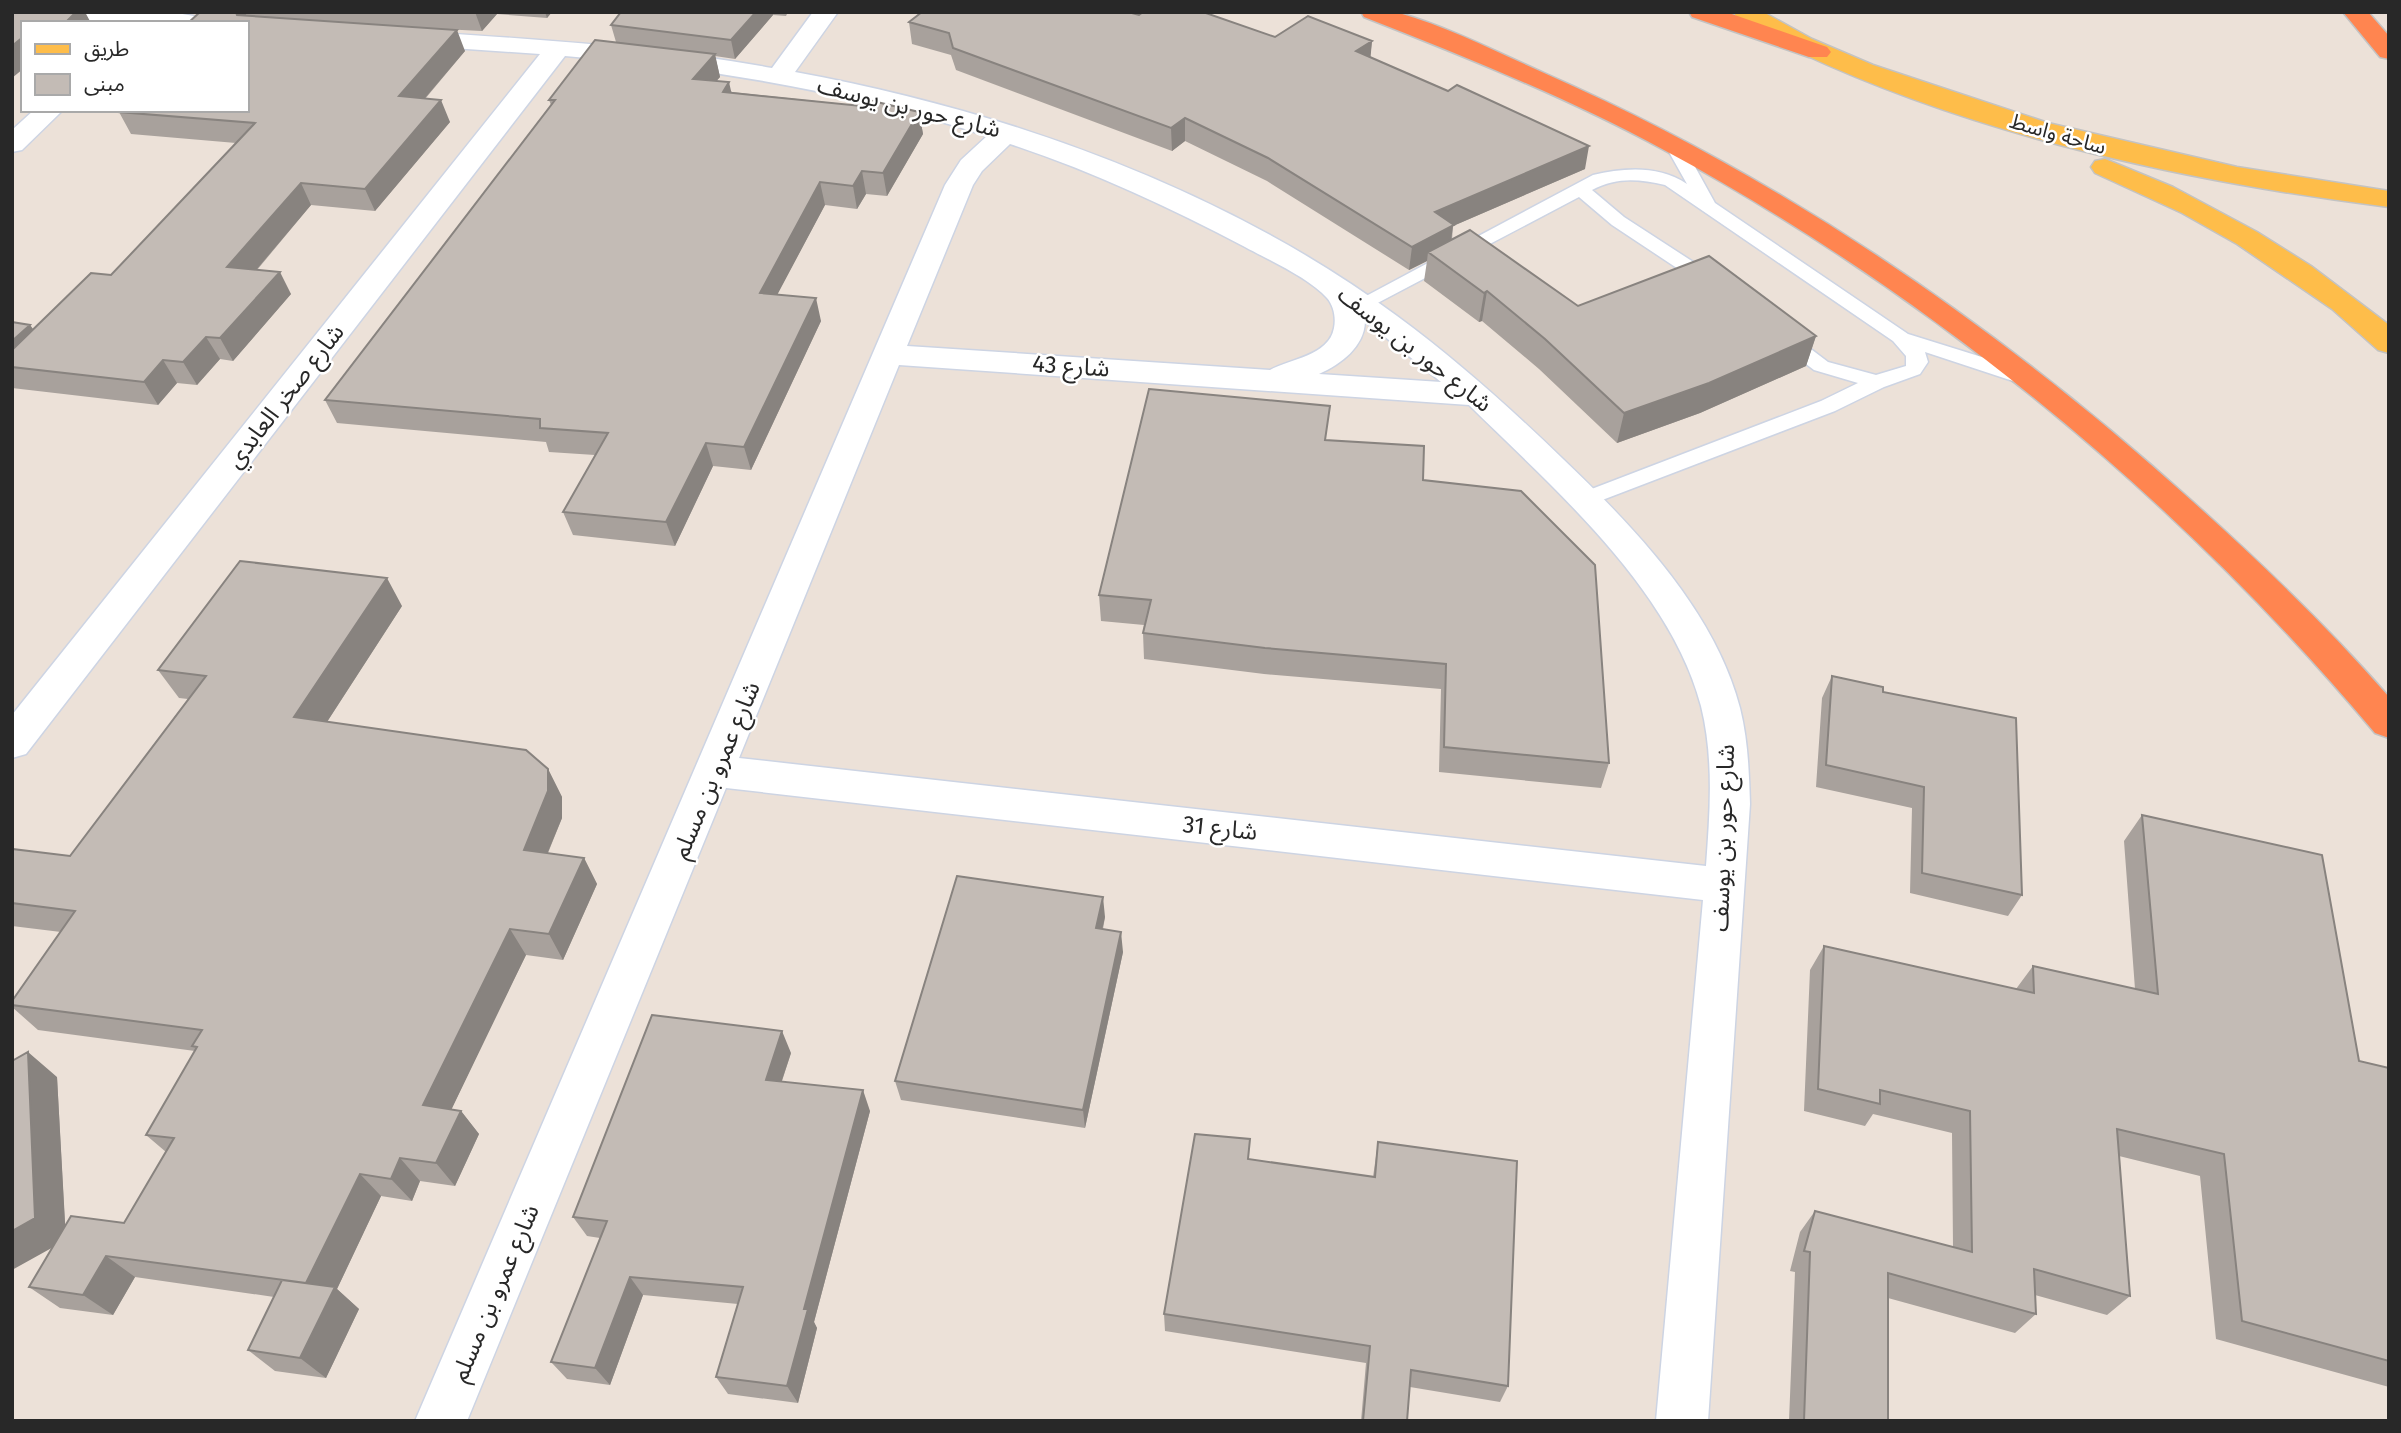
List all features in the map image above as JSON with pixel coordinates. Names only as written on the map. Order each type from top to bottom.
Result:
[{"type":"highway","points":[[1373,12],[1457,44],[1562,90],[1674,145],[1794,216],[1905,288],[2032,380],[2140,470],[2249,574],[2389,723]]},
{"type":"highway","points":[[1701,12],[1818,52]]},
{"type":"highway","points":[[2355,12],[2389,52]]},
{"type":"main road","name":"ساحة واسط","points":[[1745,12],[1818,52],[1932,96],[2092,145],[2195,169],[2389,199]]},
{"type":"main road","points":[[1932,96],[2149,184],[2227,225],[2301,272],[2373,326],[2389,343]]},
{"type":"street","points":[[34,12],[151,21]]},
{"type":"street","points":[[779,76],[826,12]]},
{"type":"street","name":"شارع حور بن يوسف","points":[[382,36],[662,58],[779,76],[892,99],[1007,132],[1170,197],[1266,245],[1363,303],[1478,395],[1584,500],[1691,636],[1708,671],[1721,708],[1728,746],[1724,885],[1682,1421]]},
{"type":"street","name":"شارع صخر العابدي","points":[[12,743],[558,48]]},
{"type":"street","points":[[12,144],[48,112]]},
{"type":"street","name":"شارع عمرو بن مسلم","points":[[441,1421],[960,185],[971,166],[1007,132]]},
{"type":"street","name":"شارع 43","points":[[1253,378],[1281,376],[1307,370],[1328,359],[1343,345],[1351,329],[1351,312],[1343,296],[1330,282]]},
{"type":"street","name":"شارع 43","points":[[888,354],[1478,395]]},
{"type":"street","name":"شارع 31","points":[[716,771],[1724,885]]},
{"type":"lane","points":[[1674,145],[1707,204]]},
{"type":"lane","points":[[1363,303],[1580,189],[1609,176],[1646,174],[1671,181],[1707,204],[1900,337],[1916,354],[1917,362],[1913,370],[1877,382],[1828,407],[1584,500]]},
{"type":"lane","points":[[1580,189],[1611,217],[1732,297]]},
{"type":"lane","points":[[1770,326],[1821,366],[1877,382]]},
{"type":"lane","points":[[1900,337],[2032,380]]},
{"type":"building","points":[[12,12],[76,12],[67,21],[21,21],[21,39],[12,46]]},
{"type":"building","points":[[200,12],[236,12],[237,15],[457,30],[399,96],[441,100],[365,189],[301,183],[227,267],[280,272],[220,338],[206,337],[183,362],[163,360],[144,382],[12,367],[12,350],[91,273],[111,275],[255,123],[119,112],[248,112],[248,21],[190,21]]},
{"type":"building","points":[[621,12],[756,12],[731,40],[611,25]]},
{"type":"building","points":[[922,12],[1128,12],[1139,15],[1143,12],[1203,12],[1275,37],[1308,16],[1372,41],[1356,51],[1448,91],[1457,85],[1589,146],[1435,212],[1454,225],[1412,247],[1268,158],[1185,118],[1171,128],[953,48],[949,33],[909,22]]},
{"type":"building","points":[[595,40],[715,54],[693,79],[729,82],[723,92],[861,106],[864,99],[919,112],[883,173],[862,171],[853,186],[820,182],[760,293],[816,298],[744,447],[706,443],[666,522],[563,512],[608,433],[540,428],[540,419],[325,400],[555,100],[549,100]]},
{"type":"building","points":[[1470,230],[1578,306],[1709,256],[1816,336],[1709,383],[1624,413],[1545,339],[1487,291],[1484,293],[1428,252]]},
{"type":"building","points":[[12,322],[30,325],[12,341]]},
{"type":"building","points":[[1149,389],[1330,406],[1325,440],[1424,446],[1423,480],[1521,491],[1595,565],[1609,763],[1444,747],[1446,664],[1265,648],[1143,633],[1151,600],[1099,595]]},
{"type":"building","points":[[240,561],[387,578],[294,717],[526,750],[548,769],[548,791],[524,850],[584,858],[549,934],[510,929],[423,1105],[461,1111],[436,1163],[400,1158],[391,1179],[360,1174],[306,1283],[106,1256],[83,1295],[29,1287],[71,1216],[124,1223],[174,1138],[146,1135],[197,1047],[192,1046],[202,1030],[12,1005],[12,1001],[75,911],[12,903],[12,849],[70,856],[206,676],[158,670]]},
{"type":"building","points":[[1832,676],[1883,687],[1883,692],[2016,718],[2022,895],[1922,873],[1924,787],[1826,765]]},
{"type":"building","points":[[2142,815],[2322,855],[2359,1061],[2389,1068],[2389,1361],[2242,1321],[2224,1154],[2117,1129],[2130,1296],[2034,1269],[2036,1314],[1888,1273],[1888,1421],[1804,1421],[1810,1252],[1804,1251],[1815,1211],[1972,1252],[1970,1111],[1880,1090],[1880,1104],[1818,1089],[1824,946],[2034,993],[2033,966],[2158,994]]},
{"type":"building","points":[[957,876],[1103,897],[1096,928],[1121,932],[1083,1110],[895,1081]]},
{"type":"building","points":[[652,1015],[782,1031],[766,1080],[863,1090],[804,1309],[808,1309],[787,1386],[716,1377],[743,1287],[630,1277],[595,1368],[551,1362],[607,1221],[573,1217]]},
{"type":"building","points":[[28,1052],[35,1218],[12,1231],[12,1061]]},
{"type":"building","points":[[1195,1134],[1250,1139],[1248,1159],[1375,1177],[1378,1142],[1517,1161],[1508,1386],[1411,1370],[1407,1421],[1363,1421],[1370,1346],[1164,1314]]},
{"type":"building","points":[[282,1280],[335,1287],[300,1358],[248,1350]]}]
